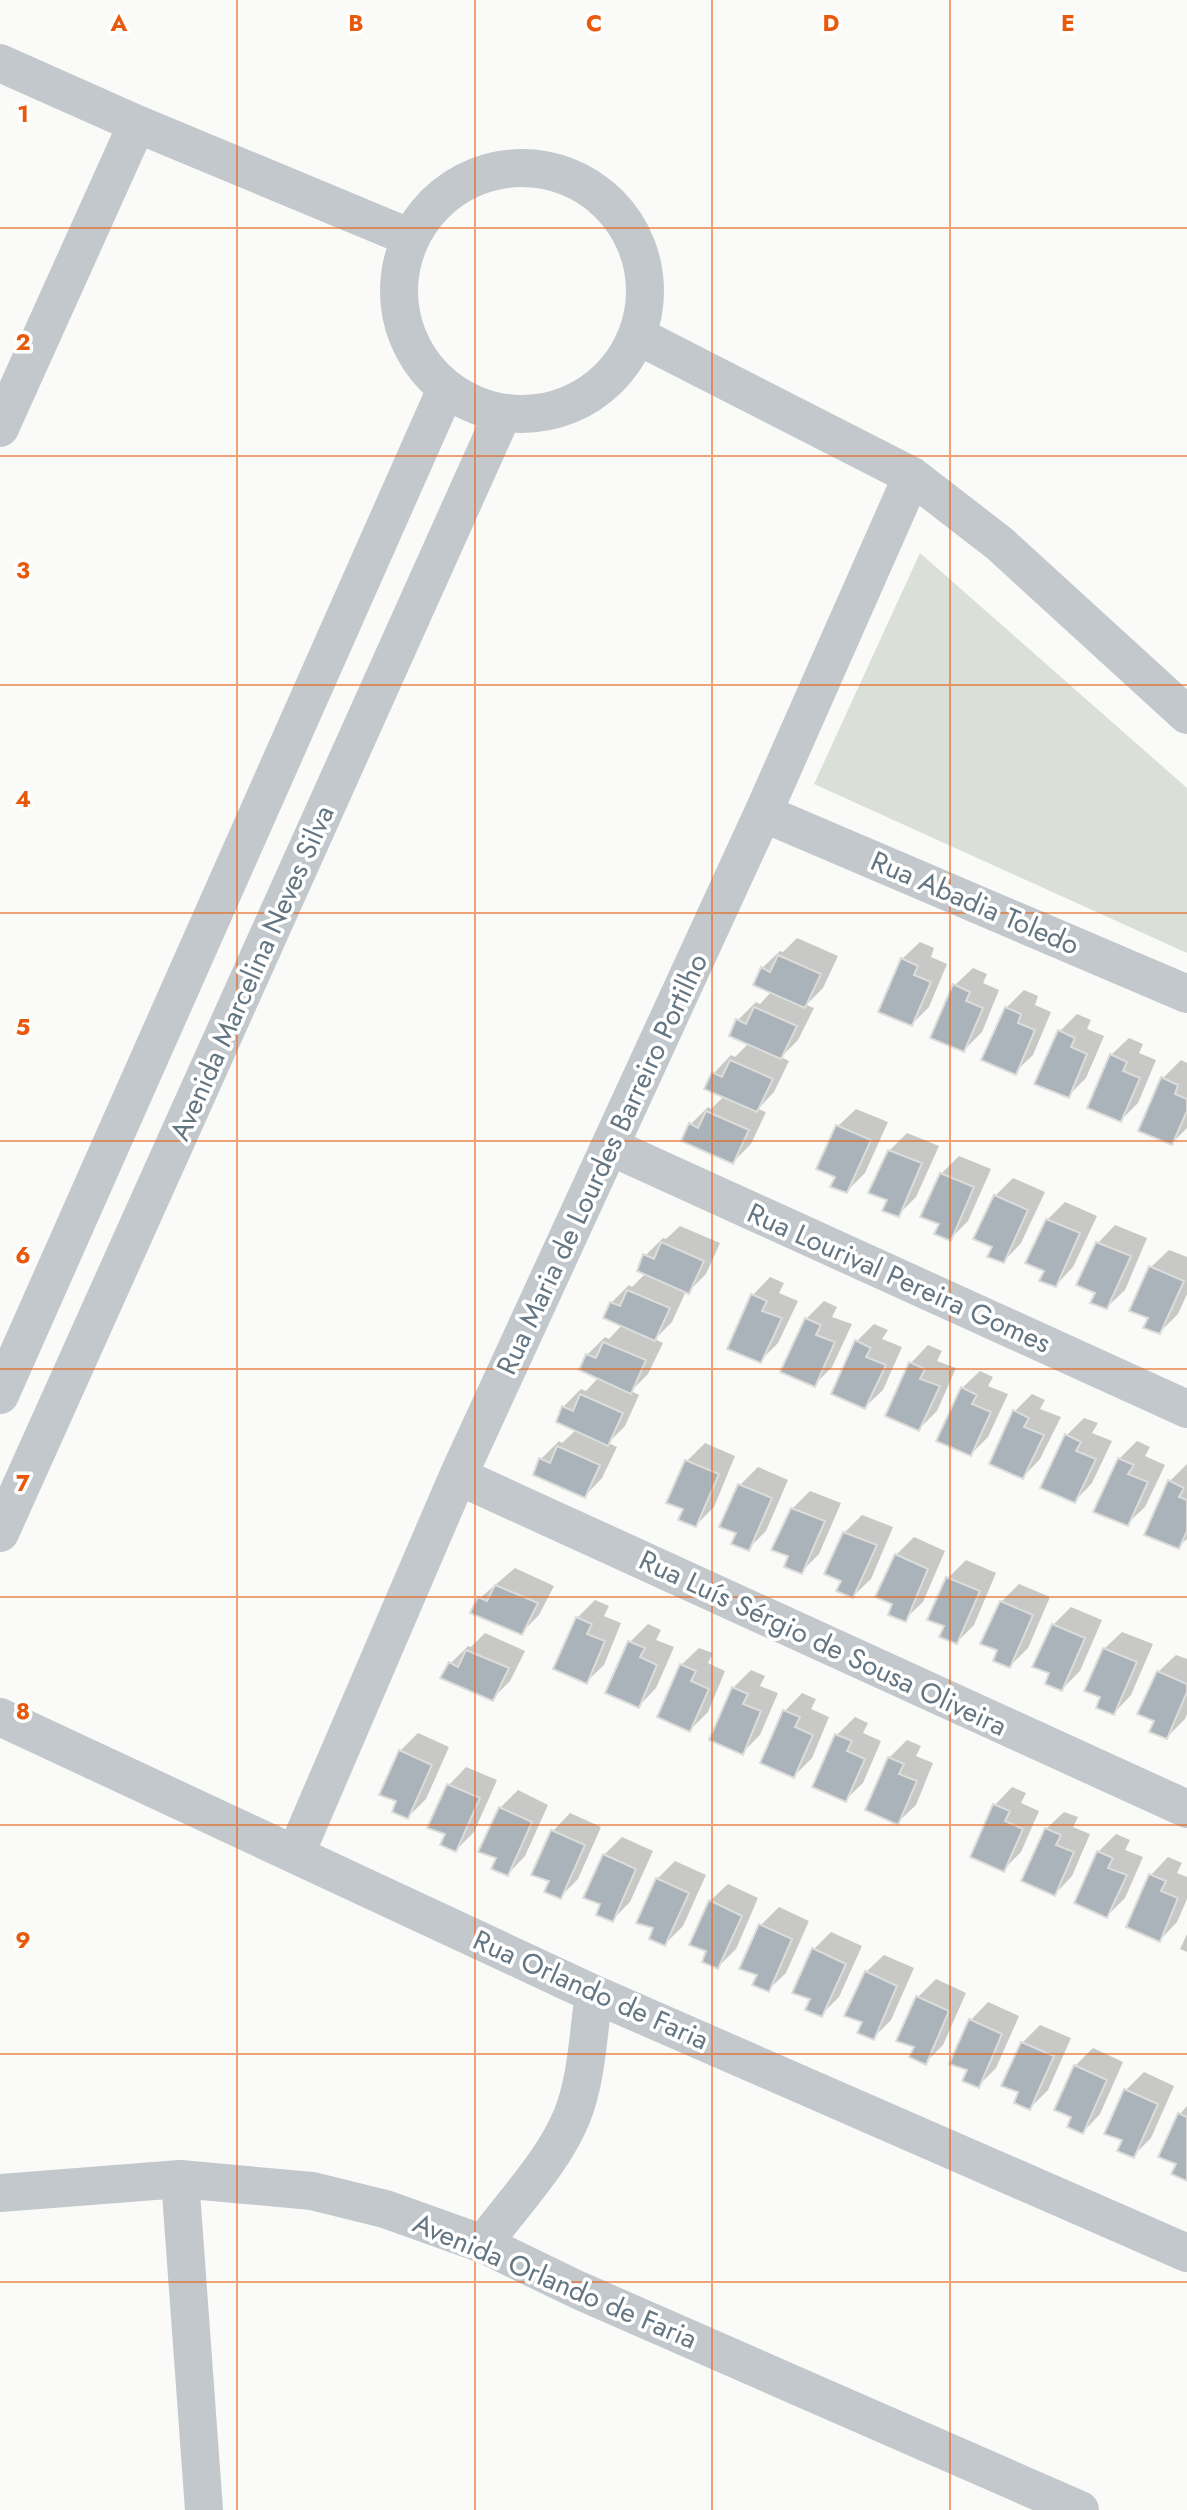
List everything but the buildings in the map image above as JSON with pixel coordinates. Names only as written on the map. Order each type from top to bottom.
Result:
[{"type":"street","points":[[0,63],[137,124],[411,238]]},
{"type":"street","points":[[0,428],[137,124]]},
{"type":"street","points":[[536,168],[572,178],[604,198],[628,227],[643,261],[646,299],[638,336],[621,365],[598,388],[569,405],[536,414],[503,413],[473,405],[446,389],[426,369],[411,346],[402,320],[399,292],[402,264],[411,238],[433,207],[463,184],[498,171],[536,168]]},
{"type":"street","points":[[638,336],[912,476],[1000,544],[1187,715]]},
{"type":"street","points":[[0,1395],[446,389]]},
{"type":"street","name":"Avenida Marcelina Neves Silva","points":[[0,1533],[503,413]]},
{"type":"street","name":"Rua Maria de Lourdes Barreiro Portilho","points":[[296,1853],[458,1476],[763,813],[912,476]]},
{"type":"street","name":"Rua Abadia Toledo","points":[[763,813],[1187,994]]},
{"type":"street","name":"Rua Lourival Pereira Gomes","points":[[611,1147],[1187,1409]]},
{"type":"street","name":"Rua Luís Sérgio de Sousa Oliveira","points":[[458,1476],[1187,1809]]},
{"type":"street","name":"Rua Orlando de Faria","points":[[0,1717],[594,1994],[1187,2253]]},
{"type":"street","points":[[483,2244],[556,2146],[572,2115],[582,2075],[594,1994]]},
{"type":"street","points":[[180,2179],[204,2510]]},
{"type":"street","name":"Avenida Orlando de Faria","points":[[0,2193],[180,2179],[312,2191],[385,2209],[483,2244],[578,2290],[1080,2510]]},
{"type":"shaded area","points":[[920,553],[1187,788],[1187,953],[814,784]]}]
